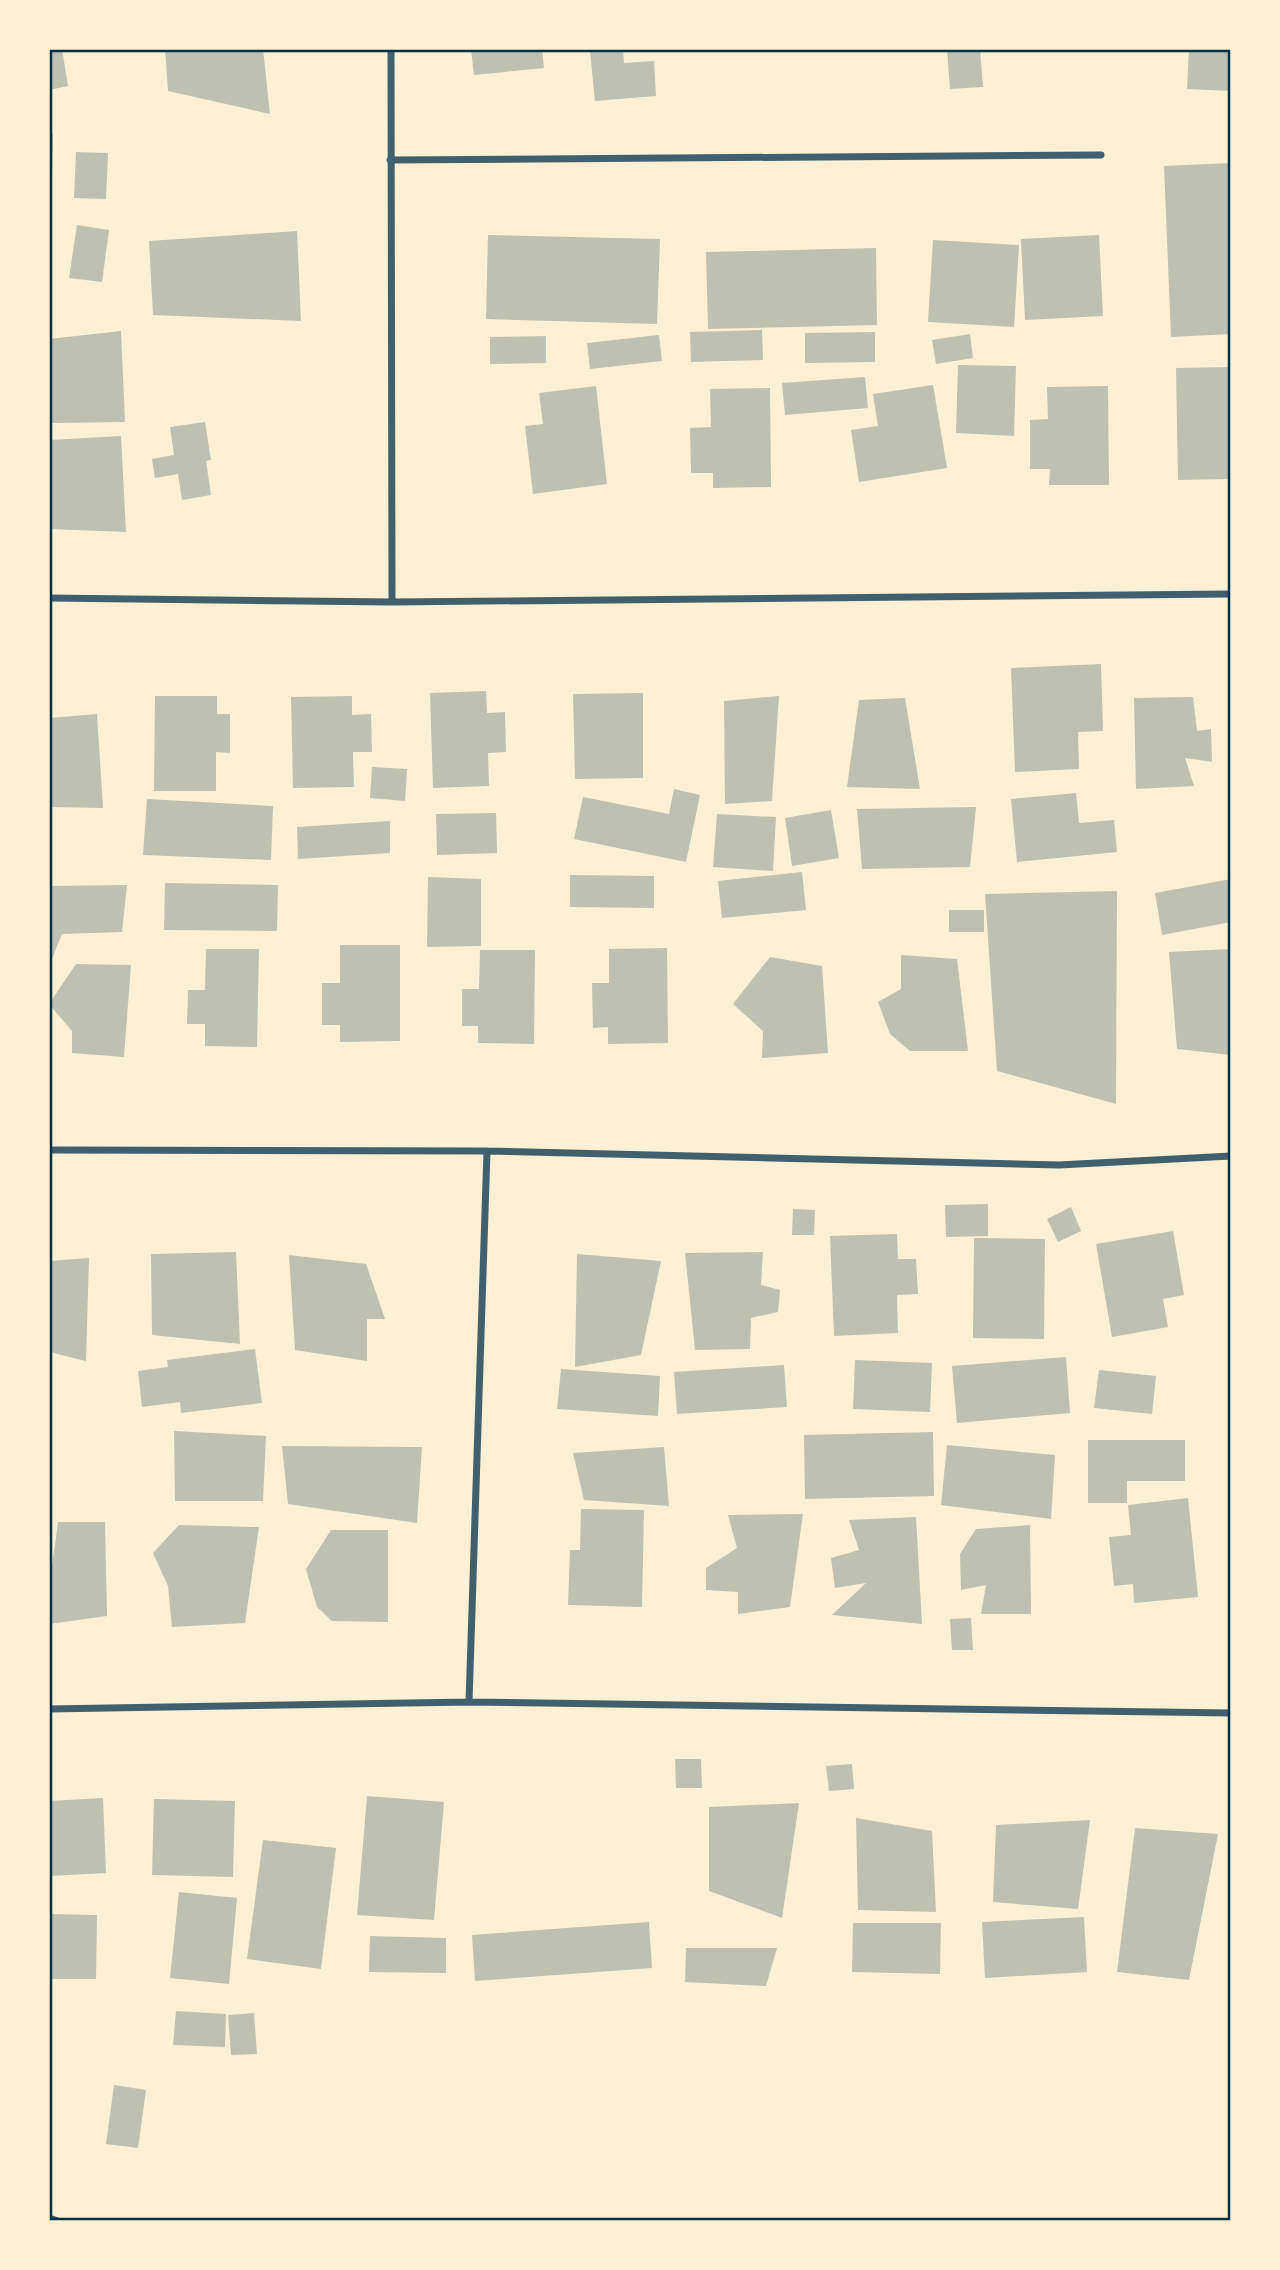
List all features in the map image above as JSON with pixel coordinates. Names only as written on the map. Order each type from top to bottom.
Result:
[{"type":"street","points":[[391,49],[393,602]]},
{"type":"street","points":[[390,160],[1101,155]]},
{"type":"street","points":[[49,598],[393,602],[1231,594]]},
{"type":"street","points":[[49,1150],[487,1152],[1059,1165],[1231,1156]]},
{"type":"street","points":[[469,1702],[487,1152]]},
{"type":"street","points":[[49,1709],[469,1702],[1231,1713]]},
{"type":"street","points":[[49,2218],[58,2221]]},
{"type":"building","points":[[49,49],[62,49],[68,86],[49,90]]},
{"type":"building","points":[[165,49],[263,49],[270,114],[168,91]]},
{"type":"building","points":[[471,49],[542,49],[544,68],[474,75]]},
{"type":"building","points":[[623,49],[624,63],[654,61],[656,96],[595,101],[590,51]]},
{"type":"building","points":[[947,49],[980,49],[983,87],[950,89]]},
{"type":"building","points":[[1189,49],[1231,49],[1231,91],[1187,89]]},
{"type":"building","points":[[49,133],[53,134],[51,222],[49,222]]},
{"type":"building","points":[[76,152],[108,153],[106,199],[74,198]]},
{"type":"building","points":[[1231,163],[1231,334],[1171,337],[1164,166]]},
{"type":"building","points":[[77,225],[109,230],[102,282],[69,278]]},
{"type":"building","points":[[297,231],[301,321],[153,315],[149,241]]},
{"type":"building","points":[[488,235],[660,239],[657,324],[486,319]]},
{"type":"building","points":[[1099,235],[1103,316],[1025,320],[1021,239]]},
{"type":"building","points":[[933,240],[1019,245],[1014,327],[928,322]]},
{"type":"building","points":[[876,248],[877,325],[708,329],[706,252]]},
{"type":"building","points":[[762,330],[763,360],[691,362],[690,332]]},
{"type":"building","points":[[121,331],[125,422],[49,423],[49,339]]},
{"type":"building","points":[[875,332],[875,362],[805,363],[805,333]]},
{"type":"building","points":[[970,334],[973,358],[936,364],[932,340]]},
{"type":"building","points":[[659,335],[662,361],[590,369],[587,343]]},
{"type":"building","points":[[546,336],[546,363],[490,364],[490,337]]},
{"type":"building","points":[[958,365],[1016,366],[1014,436],[956,433]]},
{"type":"building","points":[[1231,367],[1231,479],[1178,480],[1176,368]]},
{"type":"building","points":[[865,377],[868,408],[785,415],[782,383]]},
{"type":"building","points":[[933,385],[947,468],[859,482],[851,430],[878,426],[873,394]]},
{"type":"building","points":[[596,386],[607,484],[533,494],[525,426],[543,424],[539,393]]},
{"type":"building","points":[[1108,386],[1109,485],[1049,485],[1050,469],[1030,469],[1030,420],[1048,419],[1047,387]]},
{"type":"building","points":[[770,388],[771,487],[713,488],[713,473],[691,473],[690,428],[711,427],[710,389]]},
{"type":"building","points":[[205,422],[211,460],[206,461],[211,495],[182,500],[178,474],[155,478],[152,459],[174,455],[170,427]]},
{"type":"building","points":[[121,436],[126,532],[49,529],[49,440]]},
{"type":"building","points":[[1101,664],[1103,731],[1078,732],[1079,769],[1015,772],[1011,668]]},
{"type":"building","points":[[486,691],[487,713],[505,712],[506,752],[488,753],[489,786],[433,788],[430,693]]},
{"type":"building","points":[[643,693],[643,778],[575,779],[573,694]]},
{"type":"building","points":[[155,696],[217,696],[217,714],[230,714],[230,753],[216,752],[216,791],[154,791]]},
{"type":"building","points":[[352,696],[352,715],[371,714],[372,752],[353,752],[354,787],[293,788],[291,697]]},
{"type":"building","points":[[779,696],[772,801],[725,804],[724,701]]},
{"type":"building","points":[[1193,697],[1197,731],[1211,729],[1212,762],[1185,758],[1194,786],[1136,789],[1134,698]]},
{"type":"building","points":[[905,698],[920,789],[847,787],[859,700]]},
{"type":"building","points":[[97,714],[103,808],[49,807],[49,718]]},
{"type":"building","points":[[372,767],[407,769],[405,801],[370,798]]},
{"type":"building","points":[[674,789],[700,795],[686,862],[574,839],[583,797],[669,814]]},
{"type":"building","points":[[1076,793],[1079,823],[1114,820],[1117,852],[1017,862],[1011,799]]},
{"type":"building","points":[[147,799],[273,806],[271,860],[143,855]]},
{"type":"building","points":[[976,807],[970,867],[862,869],[857,809]]},
{"type":"building","points":[[831,810],[839,858],[792,866],[785,818]]},
{"type":"building","points":[[496,813],[497,853],[437,855],[436,814]]},
{"type":"building","points":[[717,814],[776,817],[773,871],[713,867]]},
{"type":"building","points":[[390,821],[390,853],[298,859],[297,827]]},
{"type":"building","points":[[802,872],[806,910],[722,918],[718,881]]},
{"type":"building","points":[[570,875],[654,876],[654,908],[570,907]]},
{"type":"building","points":[[428,877],[481,879],[481,946],[427,947]]},
{"type":"building","points":[[1231,879],[1231,922],[1162,935],[1155,893]]},
{"type":"building","points":[[165,883],[278,885],[277,931],[164,930]]},
{"type":"building","points":[[127,885],[122,932],[62,934],[52,959],[49,959],[49,886]]},
{"type":"building","points":[[1117,891],[1116,1104],[997,1071],[985,894]]},
{"type":"building","points":[[949,910],[984,910],[984,932],[949,932]]},
{"type":"building","points":[[340,945],[400,945],[400,1041],[340,1042],[340,1025],[322,1025],[322,983],[340,983]]},
{"type":"building","points":[[667,948],[668,1043],[608,1044],[608,1027],[593,1028],[592,983],[609,983],[609,949]]},
{"type":"building","points":[[206,949],[259,949],[257,1047],[205,1046],[205,1024],[187,1024],[188,990],[205,990]]},
{"type":"building","points":[[1231,949],[1231,1055],[1177,1049],[1169,952]]},
{"type":"building","points":[[480,950],[535,950],[534,1044],[478,1043],[478,1026],[462,1026],[462,989],[479,989]]},
{"type":"building","points":[[901,955],[957,959],[968,1051],[910,1051],[890,1034],[878,1002],[901,989]]},
{"type":"building","points":[[770,957],[822,966],[828,1053],[762,1058],[763,1031],[733,1004]]},
{"type":"building","points":[[76,964],[131,965],[124,1057],[72,1053],[72,1031],[49,1004]]},
{"type":"building","points":[[988,1204],[988,1236],[946,1237],[945,1205]]},
{"type":"building","points":[[1071,1207],[1081,1231],[1058,1242],[1047,1219]]},
{"type":"building","points":[[793,1209],[815,1210],[814,1235],[792,1235]]},
{"type":"building","points":[[1173,1231],[1184,1295],[1163,1299],[1168,1327],[1112,1337],[1096,1244]]},
{"type":"building","points":[[897,1234],[898,1259],[916,1259],[918,1294],[897,1295],[898,1333],[834,1336],[830,1236]]},
{"type":"building","points":[[974,1238],[1045,1239],[1044,1339],[973,1338]]},
{"type":"building","points":[[236,1252],[240,1344],[152,1335],[151,1254]]},
{"type":"building","points":[[763,1252],[761,1285],[780,1290],[778,1312],[751,1318],[750,1349],[695,1350],[685,1253]]},
{"type":"building","points":[[577,1254],[661,1261],[641,1355],[575,1367]]},
{"type":"building","points":[[289,1255],[366,1264],[385,1319],[367,1319],[367,1361],[295,1350]]},
{"type":"building","points":[[89,1258],[86,1361],[49,1352],[49,1261]]},
{"type":"building","points":[[255,1349],[262,1403],[181,1413],[180,1402],[142,1407],[138,1371],[168,1367],[167,1360]]},
{"type":"building","points":[[1066,1357],[1070,1413],[957,1423],[952,1366]]},
{"type":"building","points":[[855,1360],[932,1363],[930,1412],[853,1409]]},
{"type":"building","points":[[784,1365],[787,1407],[677,1414],[674,1372]]},
{"type":"building","points":[[561,1369],[660,1376],[658,1416],[557,1409]]},
{"type":"building","points":[[1099,1370],[1156,1376],[1152,1414],[1094,1408]]},
{"type":"building","points":[[174,1431],[266,1436],[263,1501],[175,1501]]},
{"type":"building","points":[[933,1432],[934,1496],[805,1499],[804,1435]]},
{"type":"building","points":[[1088,1440],[1185,1440],[1185,1481],[1127,1481],[1127,1503],[1088,1503]]},
{"type":"building","points":[[947,1445],[1055,1455],[1051,1519],[941,1505]]},
{"type":"building","points":[[282,1446],[422,1447],[417,1523],[288,1504]]},
{"type":"building","points":[[664,1447],[669,1506],[584,1500],[573,1453]]},
{"type":"building","points":[[1188,1498],[1198,1597],[1134,1603],[1133,1584],[1114,1586],[1109,1537],[1131,1535],[1128,1505]]},
{"type":"building","points":[[581,1509],[644,1510],[642,1607],[568,1605],[570,1550],[580,1550]]},
{"type":"building","points":[[803,1514],[790,1607],[738,1614],[738,1592],[706,1590],[706,1568],[737,1548],[728,1515]]},
{"type":"building","points":[[916,1517],[922,1624],[832,1615],[866,1583],[835,1588],[831,1558],[859,1550],[849,1520]]},
{"type":"building","points":[[58,1522],[105,1522],[107,1616],[49,1624],[49,1589]]},
{"type":"building","points":[[179,1525],[259,1527],[245,1623],[172,1627],[168,1586],[153,1553]]},
{"type":"building","points":[[1030,1525],[1031,1614],[981,1614],[986,1585],[961,1590],[960,1554],[976,1529]]},
{"type":"building","points":[[331,1530],[388,1530],[388,1622],[332,1621],[317,1607],[306,1569]]},
{"type":"building","points":[[971,1618],[973,1650],[952,1650],[950,1619]]},
{"type":"building","points":[[675,1759],[701,1759],[702,1788],[676,1788]]},
{"type":"building","points":[[852,1764],[854,1789],[829,1791],[826,1766]]},
{"type":"building","points":[[367,1796],[444,1802],[434,1920],[357,1915]]},
{"type":"building","points":[[103,1798],[106,1873],[49,1876],[49,1801]]},
{"type":"building","points":[[154,1799],[235,1801],[233,1877],[152,1875]]},
{"type":"building","points":[[799,1803],[782,1918],[709,1891],[709,1807]]},
{"type":"building","points":[[856,1818],[932,1831],[936,1912],[858,1910]]},
{"type":"building","points":[[1090,1820],[1078,1909],[993,1902],[996,1825]]},
{"type":"building","points":[[1135,1828],[1218,1834],[1189,1980],[1117,1972]]},
{"type":"building","points":[[263,1840],[336,1848],[321,1969],[247,1959]]},
{"type":"building","points":[[179,1892],[237,1898],[229,1984],[170,1978]]},
{"type":"building","points":[[49,1914],[97,1915],[96,1979],[49,1979]]},
{"type":"building","points":[[1084,1917],[1087,1972],[985,1978],[982,1922]]},
{"type":"building","points":[[649,1922],[652,1968],[475,1981],[472,1935]]},
{"type":"building","points":[[853,1923],[941,1923],[940,1974],[852,1972]]},
{"type":"building","points":[[370,1936],[446,1938],[446,1973],[369,1972]]},
{"type":"building","points":[[686,1948],[777,1948],[766,1986],[685,1982]]},
{"type":"building","points":[[176,2011],[226,2014],[225,2047],[173,2045]]},
{"type":"building","points":[[254,2013],[257,2054],[231,2055],[228,2015]]},
{"type":"building","points":[[114,2085],[146,2090],[138,2148],[106,2144]]}]
